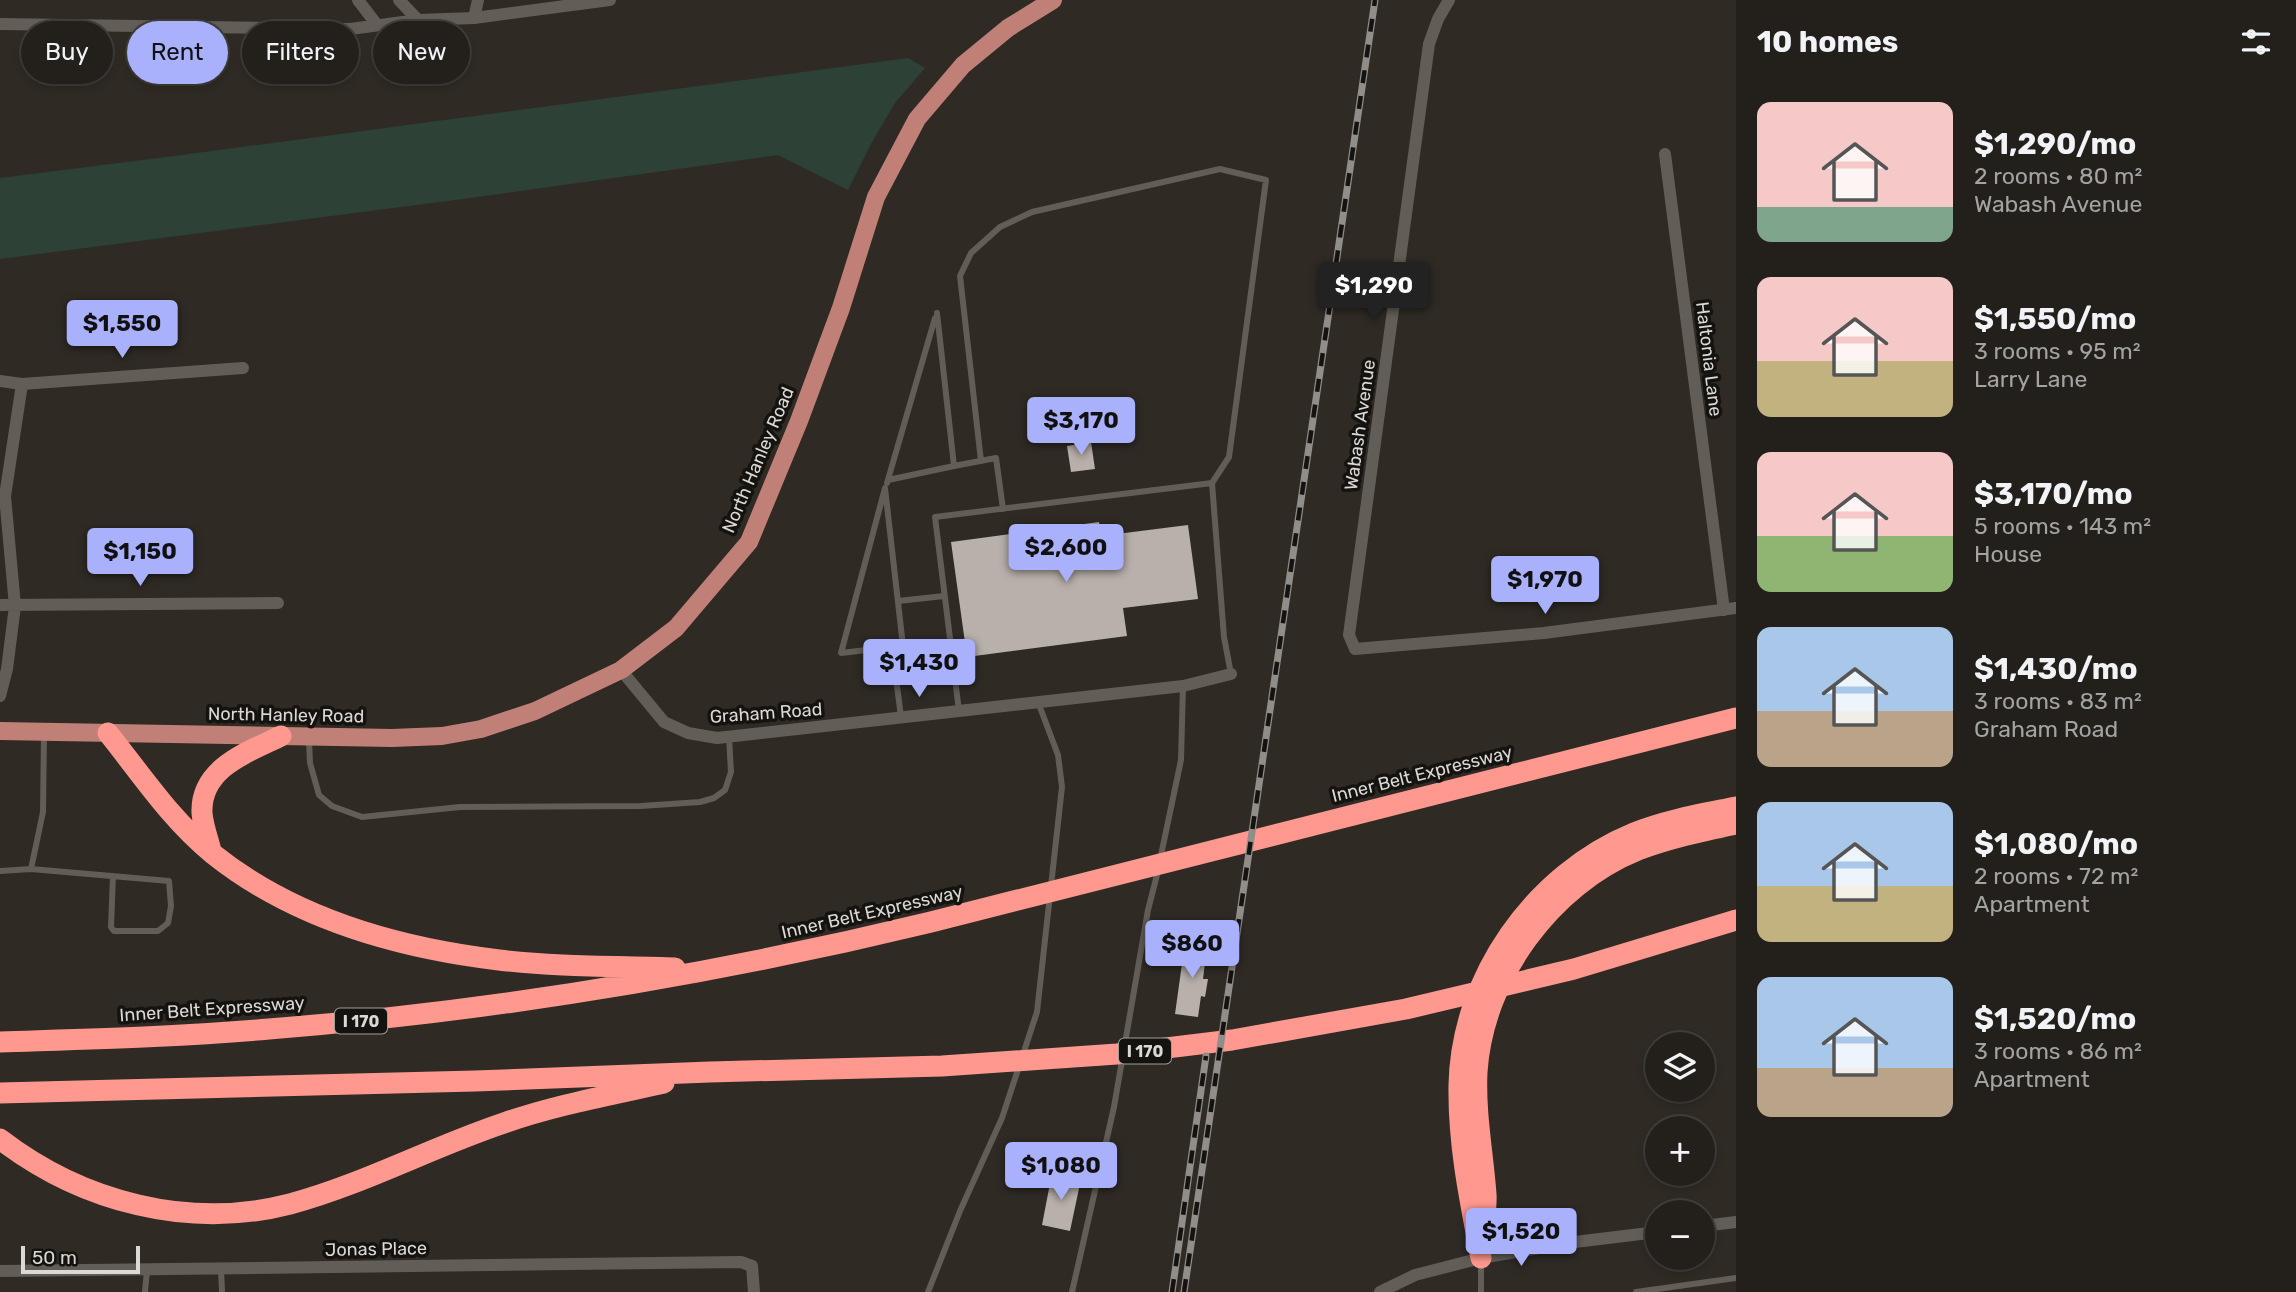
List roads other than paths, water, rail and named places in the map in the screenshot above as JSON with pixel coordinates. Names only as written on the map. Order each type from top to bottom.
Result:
[{"type":"highway","name":"Inner Belt Expressway","points":[[0,1042],[155,1037],[382,1019],[556,996],[719,969],[908,928],[1736,718]]},
{"type":"highway","points":[[108,733],[161,800],[212,853],[250,881],[287,902],[329,919],[383,937],[441,951],[499,960],[719,969]]},
{"type":"highway","points":[[212,853],[203,823],[202,809],[208,785],[225,766],[281,736]]},
{"type":"highway","points":[[1481,1258],[1460,1136],[1459,1082],[1462,1048],[1470,1012],[1494,958],[1521,919],[1544,893],[1601,850],[1633,834],[1669,822],[1736,807]]},
{"type":"highway","points":[[1481,1258],[1486,1196],[1476,1102],[1477,1068],[1483,1033],[1496,993],[1512,962],[1552,909],[1606,866],[1673,838],[1736,824]]},
{"type":"highway","name":"I 170","points":[[6,1092],[953,1066],[1175,1048],[1359,1018],[1462,997],[1574,969],[1736,920]]},
{"type":"highway","points":[[0,1139],[36,1165],[114,1199],[170,1211],[198,1213],[256,1210],[290,1204],[344,1186],[507,1122],[710,1072]]},
{"type":"main road","name":"North Hanley Road","points":[[0,731],[392,738],[442,736],[481,729],[535,711],[621,670],[676,628],[749,542],[799,421],[841,308],[876,197],[917,119],[963,65],[1008,28],[1053,0]]},
{"type":"street","points":[[358,0],[374,21]]},
{"type":"street","points":[[400,0],[418,20]]},
{"type":"street","points":[[474,18],[478,0]]},
{"type":"street","points":[[410,21],[474,18],[610,0]]},
{"type":"street","name":"Wabash Avenue","points":[[1449,0],[1438,19],[1429,44],[1349,635],[1355,649],[1544,633],[1730,609]]},
{"type":"street","points":[[0,24],[350,29],[373,26]]},
{"type":"street","name":"Haltonia Lane","points":[[1665,154],[1730,609]]},
{"type":"street","points":[[0,381],[22,384],[243,368]]},
{"type":"street","points":[[0,696],[8,669],[15,606],[5,496],[22,384]]},
{"type":"street","points":[[0,605],[278,603]]},
{"type":"street","name":"Graham Road","points":[[621,670],[664,722],[688,733],[717,738],[1183,686],[1231,674]]},
{"type":"street","points":[[1715,1225],[1736,1222]]},
{"type":"street","points":[[1380,1292],[1415,1275],[1481,1258],[1645,1233]]},
{"type":"street","name":"Jonas Place","points":[[0,1271],[741,1262],[752,1266],[754,1292]]},
{"type":"lane","points":[[981,461],[960,276],[971,253],[1000,227],[1032,212],[1220,169],[1266,180],[1229,457],[1212,483],[1224,637],[1231,674]]},
{"type":"lane","points":[[885,488],[903,646],[841,653],[885,488],[937,313],[954,466]]},
{"type":"lane","points":[[888,480],[996,458],[1003,509]]},
{"type":"lane","points":[[959,711],[935,517],[1212,483]]},
{"type":"lane","points":[[898,601],[944,596]]},
{"type":"lane","points":[[892,647],[901,718]]},
{"type":"lane","points":[[1072,1292],[1114,1107],[1148,910],[1181,760],[1183,686]]},
{"type":"lane","points":[[928,1292],[960,1211],[1002,1118],[1037,1012],[1062,787],[1058,755],[1038,702]]},
{"type":"lane","points":[[31,869],[43,812],[45,732]]},
{"type":"lane","points":[[309,736],[310,763],[319,795],[332,806],[362,817],[460,807],[641,806],[700,802],[725,790],[731,772],[729,737]]},
{"type":"lane","points":[[0,870],[31,869],[113,876],[169,881],[171,906],[168,923],[158,931],[114,931],[111,928],[113,876]]},
{"type":"lane","points":[[1481,1258],[1481,1292]]},
{"type":"lane","points":[[145,1292],[147,1269]]},
{"type":"lane","points":[[221,1269],[222,1292]]},
{"type":"lane","points":[[1636,1292],[1736,1278]]},
{"type":"railway","points":[[1184,1292],[1375,0]]},
{"type":"railway","points":[[1172,1292],[1206,1056]]}]
